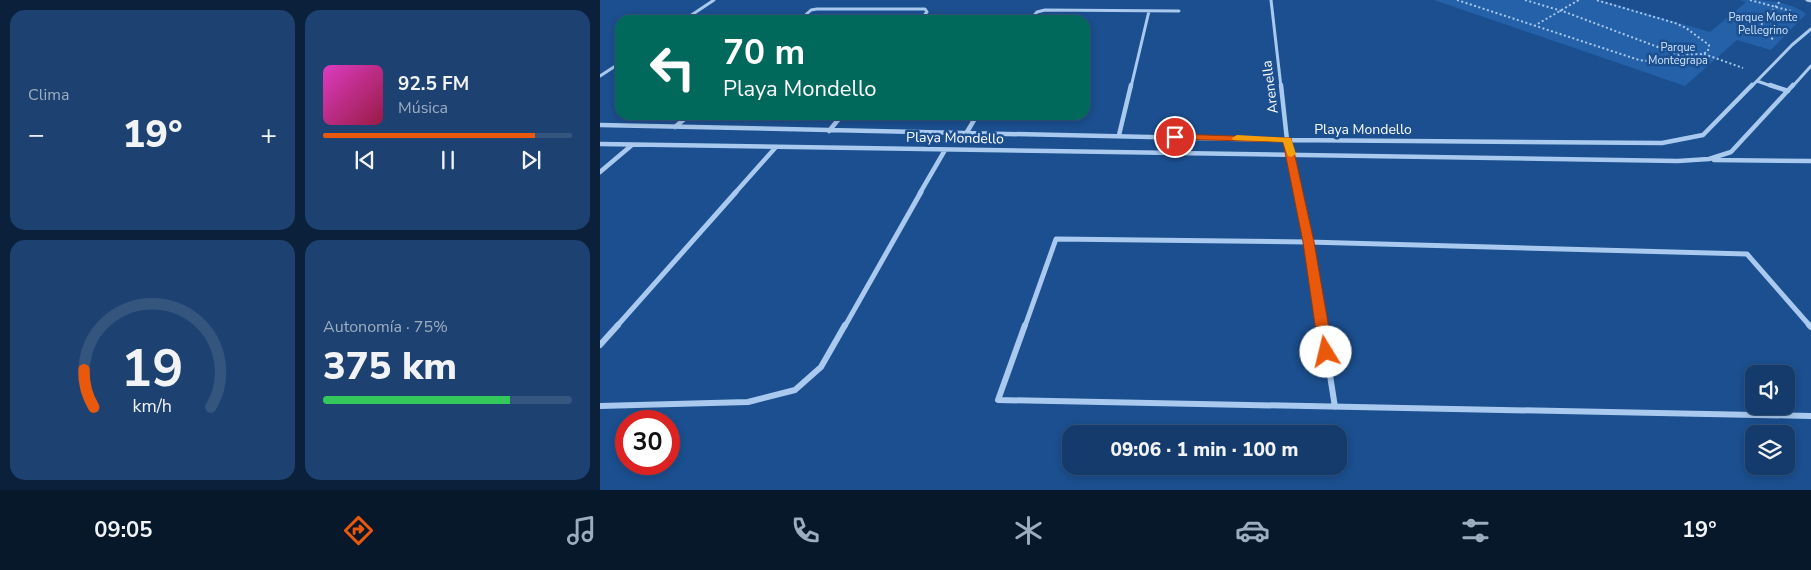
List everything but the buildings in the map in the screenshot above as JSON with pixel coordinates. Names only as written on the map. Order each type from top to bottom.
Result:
[{"type":"street","points":[[692,15],[714,0]]},
{"type":"street","name":"Arenella","points":[[1271,0],[1287,140],[1292,155],[1308,242],[1335,407]]},
{"type":"street","points":[[1807,0],[1811,1]]},
{"type":"street","points":[[806,15],[811,10],[817,9],[925,9],[927,12],[924,15]]},
{"type":"street","points":[[1034,15],[1037,12],[1045,10],[1179,12]]},
{"type":"street","points":[[1119,135],[1150,12]]},
{"type":"street","name":"Playa Mondello","points":[[600,125],[1287,140],[1662,143],[1703,135],[1792,45],[1811,29]]},
{"type":"street","points":[[600,76],[615,66]]},
{"type":"street","name":"Playa Mondello","points":[[600,144],[1678,161],[1709,159],[1732,152],[1811,66]]},
{"type":"street","points":[[1757,81],[1788,91]]},
{"type":"street","points":[[675,127],[683,120]]},
{"type":"street","points":[[829,131],[838,120]]},
{"type":"street","points":[[967,132],[974,120]]},
{"type":"street","points":[[600,172],[633,145]]},
{"type":"street","points":[[600,345],[776,147]]},
{"type":"street","points":[[600,406],[748,402],[795,390],[821,367],[945,150]]},
{"type":"street","points":[[1709,159],[1811,161]]},
{"type":"street","points":[[1811,327],[1747,254],[1308,242],[1056,239],[998,400],[1811,416]]},
{"type":"path","points":[[1457,0],[1639,60],[1669,63],[1679,55]]},
{"type":"path","points":[[1525,0],[1679,55],[1703,54],[1764,75]]},
{"type":"path","points":[[1534,26],[1579,0]]},
{"type":"path","points":[[1596,0],[1686,28],[1709,46],[1708,51],[1703,54]]},
{"type":"path","points":[[1750,0],[1793,12]]},
{"type":"path","points":[[1781,0],[1756,30],[1768,38],[1792,45]]},
{"type":"green space","name":"Parque Montegrapa","points":[[1434,0],[1600,0],[1710,32],[1746,2],[1740,0],[1783,3],[1806,14],[1771,50],[1737,40],[1685,86]]},
{"type":"slow traffic","points":[[1237,138],[1287,140],[1291,154]]},
{"type":"route","points":[[1175,137],[1287,140],[1292,155],[1326,352]]},
{"type":"park label","name":"Parque Monte Pellegrino","points":[[1763,23]]}]
